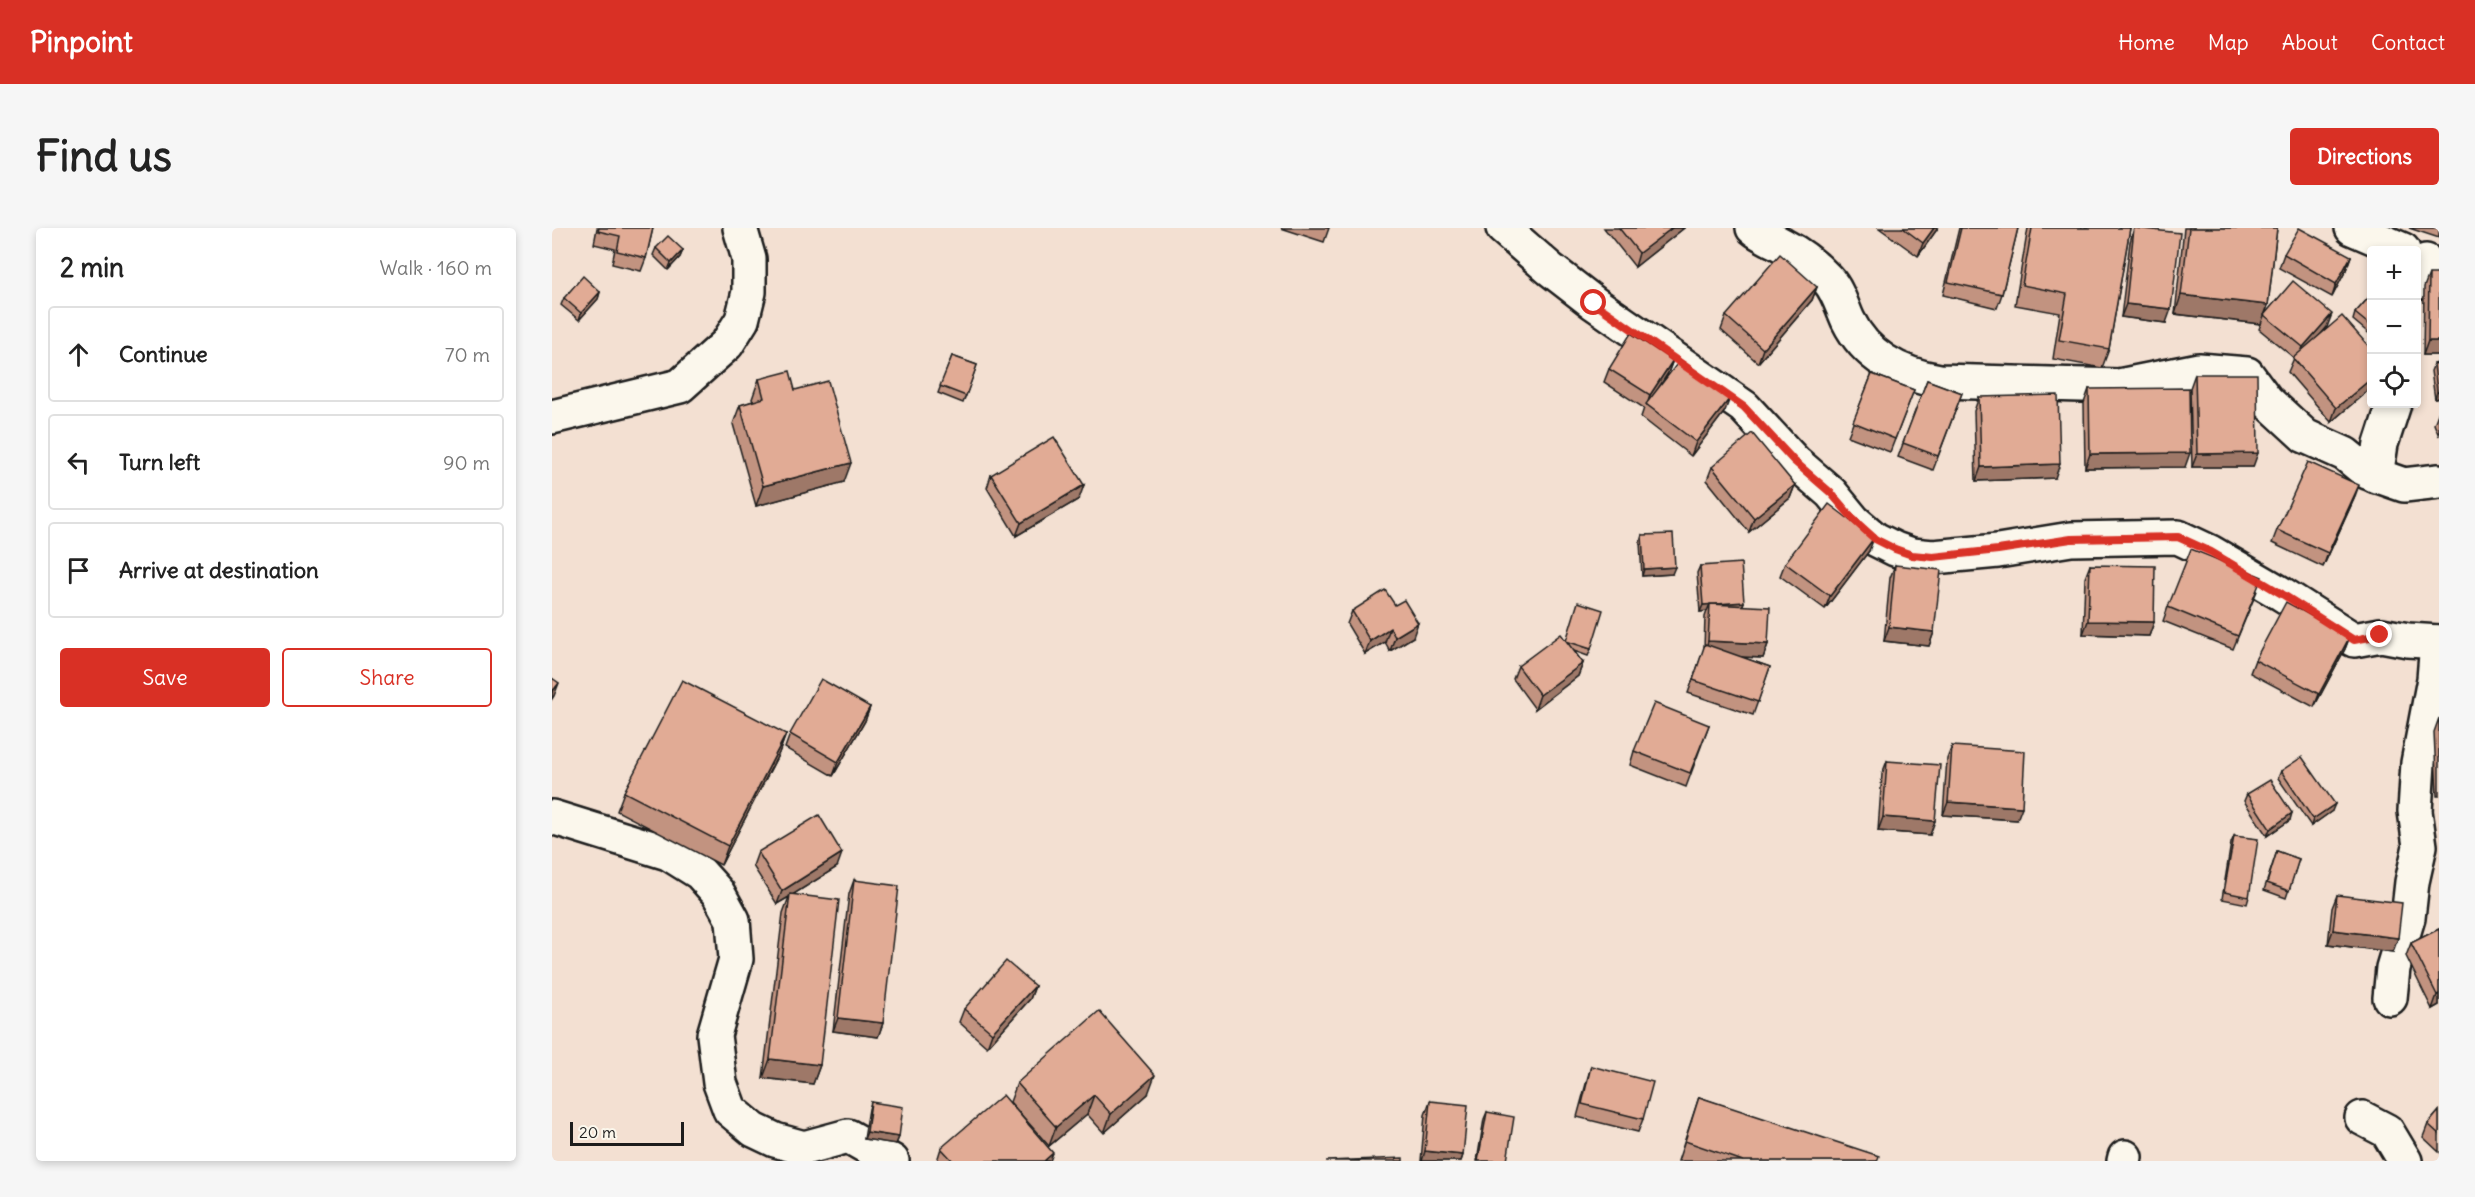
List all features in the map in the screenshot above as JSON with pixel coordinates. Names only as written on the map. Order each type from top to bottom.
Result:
[{"type":"street","points":[[552,417],[680,386],[727,344],[742,320],[749,292],[749,260],[740,228]]},
{"type":"street","points":[[1503,228],[1568,283],[1744,407],[1794,461],[1831,493],[1854,520],[1875,539],[1895,549],[1912,555],[1933,557],[2071,539],[2178,537],[2211,552],[2354,640],[2380,635],[2438,642],[2434,679],[2418,763],[2415,811],[2420,846],[2412,882],[2408,918],[2393,968],[2390,998]]},
{"type":"street","points":[[1752,228],[1786,247],[1829,281],[1848,321],[1861,341],[1882,361],[1919,378],[1940,381],[2119,386],[2199,370],[2247,374],[2267,401],[2305,435],[2345,454],[2367,472],[2404,485],[2439,481]]},
{"type":"street","points":[[2352,228],[2387,246]]},
{"type":"street","points":[[2376,476],[2380,444],[2393,408]]},
{"type":"street","points":[[552,817],[668,853],[700,873],[718,893],[733,920],[736,959],[714,1035],[720,1083],[730,1110],[754,1130],[775,1140],[804,1148],[848,1136],[892,1161]]},
{"type":"street","points":[[2362,1118],[2387,1131],[2405,1161]]},
{"type":"building","points":[[599,228],[653,228],[646,258],[617,251],[620,236],[598,231]]},
{"type":"building","points":[[1619,228],[1672,228],[1639,253]]},
{"type":"building","points":[[1903,228],[1934,228],[1923,243]]},
{"type":"building","points":[[1961,228],[2018,228],[2002,294],[1948,282]]},
{"type":"building","points":[[2032,228],[2130,228],[2109,349],[2059,340],[2067,294],[2022,285]]},
{"type":"building","points":[[2134,228],[2180,233],[2171,309],[2126,304]]},
{"type":"building","points":[[2189,228],[2277,228],[2268,305],[2181,295]]},
{"type":"building","points":[[2299,228],[2351,256],[2336,284],[2284,254]]},
{"type":"building","points":[[668,236],[683,250],[671,263],[656,248]]},
{"type":"building","points":[[1780,254],[1817,287],[1763,349],[1726,316]]},
{"type":"building","points":[[2429,274],[2439,274],[2439,341],[2428,341]]},
{"type":"building","points":[[583,276],[600,292],[581,313],[564,298]]},
{"type":"building","points":[[2293,281],[2332,314],[2303,347],[2264,315]]},
{"type":"building","points":[[2367,300],[2367,323],[2355,313]]},
{"type":"building","points":[[2342,316],[2367,344],[2367,382],[2336,408],[2293,358]]},
{"type":"building","points":[[1631,333],[1673,360],[1650,395],[1609,369]]},
{"type":"building","points":[[952,356],[977,365],[966,396],[940,386]]},
{"type":"building","points":[[1680,360],[1730,398],[1696,442],[1646,404]]},
{"type":"building","points":[[2439,363],[2439,392],[2437,392],[2434,364]]},
{"type":"building","points":[[790,371],[795,390],[828,381],[851,463],[763,486],[740,405],[764,398],[759,379]]},
{"type":"building","points":[[1872,374],[1914,390],[1895,439],[1853,422]]},
{"type":"building","points":[[2195,374],[2257,374],[2258,453],[2197,454]]},
{"type":"building","points":[[1927,380],[1962,393],[1938,456],[1903,443]]},
{"type":"building","points":[[2189,388],[2190,453],[2090,454],[2089,389]]},
{"type":"building","points":[[2058,395],[2060,464],[1981,467],[1979,397]]},
{"type":"building","points":[[1752,433],[1795,485],[1754,518],[1712,467]]},
{"type":"building","points":[[1054,437],[1084,485],[1021,523],[991,475]]},
{"type":"building","points":[[2308,462],[2359,485],[2328,553],[2277,530]]},
{"type":"building","points":[[1829,504],[1874,538],[1830,596],[1785,563]]},
{"type":"building","points":[[1673,534],[1675,567],[1644,569],[1642,535]]},
{"type":"building","points":[[2191,549],[2262,577],[2238,636],[2168,607]]},
{"type":"building","points":[[1741,563],[1744,602],[1703,605],[1700,566]]},
{"type":"building","points":[[1895,565],[1941,570],[1934,632],[1889,627]]},
{"type":"building","points":[[2090,565],[2155,566],[2154,622],[2088,621]]},
{"type":"building","points":[[1385,590],[1395,605],[1404,600],[1418,623],[1395,637],[1390,628],[1370,641],[1352,611]]},
{"type":"building","points":[[1578,602],[1603,610],[1591,649],[1566,641]]},
{"type":"building","points":[[2286,602],[2350,636],[2319,694],[2255,660]]},
{"type":"building","points":[[1710,604],[1770,607],[1768,644],[1708,641]]},
{"type":"building","points":[[1561,634],[1583,663],[1540,695],[1518,666]]},
{"type":"building","points":[[1705,644],[1770,667],[1758,702],[1693,680]]},
{"type":"building","points":[[552,678],[559,683],[552,692]]},
{"type":"building","points":[[821,679],[870,707],[838,762],[790,734]]},
{"type":"building","points":[[682,680],[786,734],[728,846],[624,792]]},
{"type":"building","points":[[1654,703],[1709,725],[1690,773],[1634,751]]},
{"type":"building","points":[[1952,746],[2025,751],[2022,807],[1948,802]]},
{"type":"building","points":[[2302,757],[2335,804],[2313,819],[2281,771]]},
{"type":"building","points":[[1887,761],[1940,765],[1935,821],[1883,817]]},
{"type":"building","points":[[2270,780],[2292,813],[2270,829],[2247,794]]},
{"type":"building","points":[[819,815],[842,853],[782,891],[758,852]]},
{"type":"building","points":[[2234,836],[2258,839],[2249,897],[2224,892]]},
{"type":"building","points":[[2277,851],[2299,859],[2289,891],[2267,883]]},
{"type":"building","points":[[854,880],[899,886],[883,1023],[838,1018]]},
{"type":"building","points":[[790,894],[839,900],[820,1065],[770,1059]]},
{"type":"building","points":[[2337,895],[2402,903],[2398,938],[2333,930]]},
{"type":"building","points":[[2439,929],[2439,994],[2437,995],[2411,943]]},
{"type":"building","points":[[1006,961],[1035,986],[992,1033],[964,1009]]},
{"type":"building","points":[[1099,1011],[1155,1075],[1111,1114],[1094,1095],[1056,1127],[1017,1083]]},
{"type":"building","points":[[1591,1066],[1653,1082],[1643,1119],[1582,1104]]},
{"type":"building","points":[[1003,1095],[1053,1153],[1044,1161],[953,1161],[941,1148]]},
{"type":"building","points":[[1699,1097],[1879,1156],[1877,1161],[1743,1161],[1685,1141]]},
{"type":"building","points":[[1430,1101],[1468,1105],[1463,1155],[1425,1151]]},
{"type":"building","points":[[871,1102],[903,1107],[899,1137],[867,1132]]},
{"type":"building","points":[[2439,1111],[2439,1134],[2428,1124]]},
{"type":"building","points":[[1487,1112],[1514,1117],[1507,1161],[1478,1161]]},
{"type":"building","points":[[1403,1158],[1403,1161],[1326,1161]]},
{"type":"route","points":[[1594,303],[1744,407],[1794,461],[1831,493],[1854,520],[1875,539],[1895,549],[1912,555],[1933,557],[2071,539],[2178,537],[2211,552],[2354,640],[2380,635]]}]
